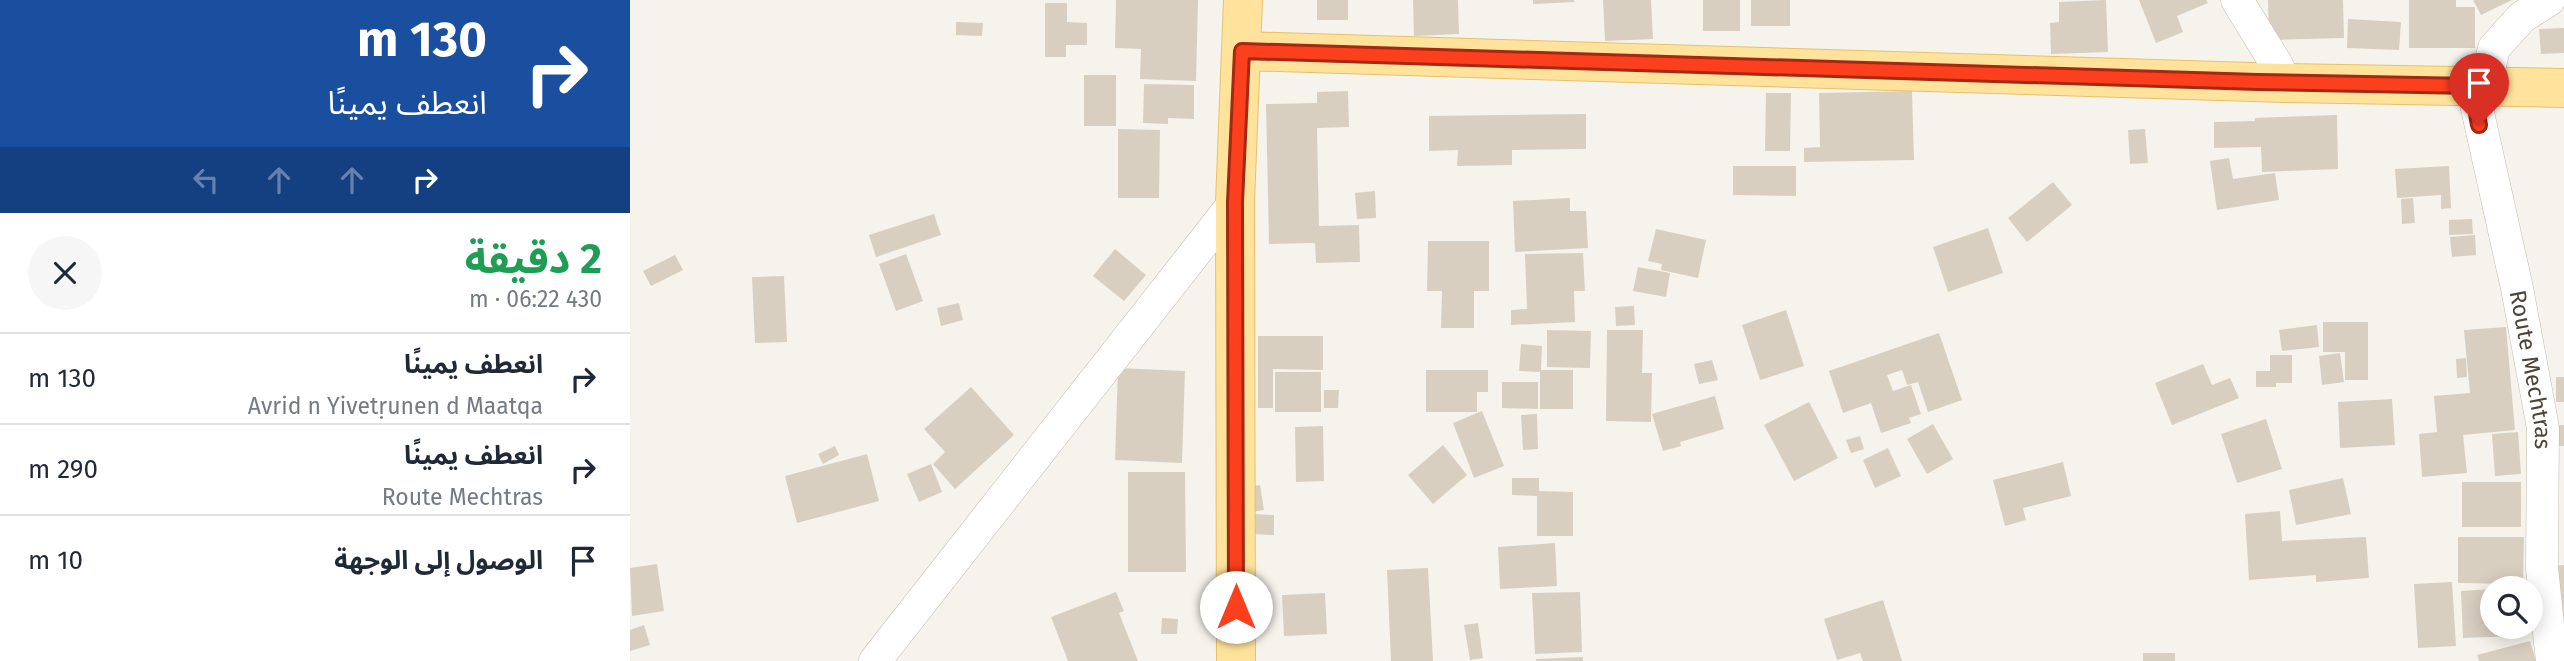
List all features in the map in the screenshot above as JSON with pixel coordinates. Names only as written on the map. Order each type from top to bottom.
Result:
[{"type":"main road","points":[[1236,661],[1235,202],[1243,0]]},
{"type":"main road","points":[[1242,51],[2285,83],[2564,88]]},
{"type":"street","points":[[2237,0],[2285,83]]},
{"type":"street","points":[[2478,86],[2494,48],[2522,18],[2549,0]]},
{"type":"street","name":"Route Mechtras","points":[[2478,86],[2543,428],[2542,568],[2552,661]]},
{"type":"street","points":[[875,661],[1235,202]]},
{"type":"building","points":[[1116,0],[1198,0],[1196,81],[1140,79],[1141,49],[1115,48]]},
{"type":"building","points":[[1317,0],[1348,0],[1348,20],[1317,20]]},
{"type":"building","points":[[1413,0],[1458,0],[1459,34],[1414,36]]},
{"type":"building","points":[[1533,0],[1574,0],[1574,2],[1533,4]]},
{"type":"building","points":[[1603,0],[1651,0],[1653,39],[1605,41]]},
{"type":"building","points":[[1703,0],[1740,0],[1740,31],[1703,31]]},
{"type":"building","points":[[1751,0],[1790,0],[1790,26],[1751,26]]},
{"type":"building","points":[[2106,0],[2108,52],[2051,54],[2050,23],[2059,22],[2059,2]]},
{"type":"building","points":[[2139,0],[2206,0],[2208,3],[2177,16],[2183,32],[2156,43]]},
{"type":"building","points":[[2268,0],[2343,0],[2344,38],[2269,40]]},
{"type":"building","points":[[2409,0],[2456,0],[2456,7],[2475,7],[2475,48],[2409,48]]},
{"type":"building","points":[[2473,0],[2512,0],[2481,15]]},
{"type":"building","points":[[1045,3],[1067,3],[1067,22],[1087,23],[1087,45],[1066,45],[1066,57],[1045,57]]},
{"type":"building","points":[[2348,19],[2401,22],[2399,50],[2347,48]]},
{"type":"building","points":[[956,22],[983,23],[982,36],[956,35]]},
{"type":"building","points":[[2564,28],[2564,53],[2541,54],[2539,29]]},
{"type":"building","points":[[1084,75],[1116,75],[1116,126],[1084,126]]},
{"type":"building","points":[[1144,84],[1194,85],[1194,119],[1168,118],[1168,124],[1143,123]]},
{"type":"building","points":[[1348,91],[1349,127],[1317,128],[1319,226],[1359,225],[1360,262],[1316,263],[1315,243],[1269,244],[1266,104],[1317,103],[1317,92]]},
{"type":"building","points":[[1912,91],[1914,160],[1804,162],[1804,148],[1820,147],[1819,93]]},
{"type":"building","points":[[1766,93],[1791,93],[1790,151],[1765,151]]},
{"type":"building","points":[[1586,114],[1586,149],[1512,150],[1512,165],[1457,166],[1458,150],[1429,151],[1429,116]]},
{"type":"building","points":[[2337,115],[2338,169],[2262,172],[2261,147],[2214,148],[2214,122]]},
{"type":"building","points":[[1118,129],[1160,130],[1159,198],[1118,198]]},
{"type":"building","points":[[2145,129],[2148,163],[2130,164],[2128,130]]},
{"type":"building","points":[[2229,158],[2233,179],[2275,173],[2279,200],[2217,210],[2210,161]]},
{"type":"building","points":[[1733,166],[1796,166],[1796,196],[1733,195]]},
{"type":"building","points":[[2449,166],[2451,208],[2441,209],[2441,195],[2397,198],[2395,169]]},
{"type":"building","points":[[2053,182],[2072,205],[2027,242],[2008,218]]},
{"type":"building","points":[[1375,191],[1376,218],[1357,219],[1355,193]]},
{"type":"building","points":[[1570,198],[1570,211],[1586,211],[1588,248],[1515,252],[1513,201]]},
{"type":"building","points":[[2413,198],[2415,223],[2402,224],[2401,199]]},
{"type":"building","points":[[934,214],[941,235],[876,257],[869,235]]},
{"type":"building","points":[[2472,219],[2473,234],[2449,235],[2449,220]]},
{"type":"building","points":[[1988,228],[2003,273],[1948,292],[1933,247]]},
{"type":"building","points":[[1656,229],[1706,240],[1698,278],[1661,270],[1662,264],[1648,261]]},
{"type":"building","points":[[2475,235],[2476,255],[2452,257],[2450,237]]},
{"type":"building","points":[[1428,241],[1489,241],[1489,291],[1474,291],[1474,328],[1441,328],[1442,291],[1427,291]]},
{"type":"building","points":[[1115,249],[1146,275],[1124,301],[1093,276]]},
{"type":"building","points":[[1583,253],[1585,291],[1574,291],[1575,322],[1511,325],[1511,310],[1527,309],[1525,254]]},
{"type":"building","points":[[906,254],[923,301],[896,311],[879,264]]},
{"type":"building","points":[[675,255],[683,270],[651,286],[643,271]]},
{"type":"building","points":[[1638,267],[1670,273],[1666,297],[1633,291]]},
{"type":"building","points":[[784,276],[787,342],[755,343],[752,277]]},
{"type":"building","points":[[959,303],[963,320],[941,326],[937,308]]},
{"type":"building","points":[[1634,306],[1635,325],[1616,326],[1615,307]]},
{"type":"building","points":[[1786,310],[1804,366],[1760,380],[1742,325]]},
{"type":"building","points":[[2323,322],[2368,322],[2368,380],[2345,380],[2345,352],[2323,352]]},
{"type":"building","points":[[2317,325],[2319,347],[2282,351],[2279,330]]},
{"type":"building","points":[[2506,327],[2515,430],[2463,435],[2467,473],[2422,477],[2419,434],[2437,432],[2434,396],[2470,393],[2464,330]]},
{"type":"building","points":[[1547,330],[1591,331],[1590,368],[1547,367]]},
{"type":"building","points":[[1607,330],[1643,330],[1642,373],[1652,373],[1651,422],[1606,421]]},
{"type":"building","points":[[1939,333],[1962,400],[1928,412],[1918,382],[1907,385],[1902,370],[1887,375],[1893,391],[1911,385],[1921,414],[1909,418],[1911,423],[1881,433],[1871,403],[1843,413],[1829,371]]},
{"type":"building","points":[[1258,336],[1323,336],[1323,370],[1273,369],[1273,408],[1258,408]]},
{"type":"building","points":[[1521,344],[1542,346],[1541,370],[1573,370],[1573,409],[1540,409],[1540,372],[1519,371]]},
{"type":"building","points":[[2340,353],[2344,382],[2322,385],[2319,356]]},
{"type":"building","points":[[2270,355],[2292,355],[2292,383],[2276,383],[2276,387],[2256,387],[2256,371],[2270,371]]},
{"type":"building","points":[[2466,358],[2467,377],[2457,378],[2456,359]]},
{"type":"building","points":[[1712,360],[1718,380],[1699,384],[1694,364]]},
{"type":"building","points":[[2203,364],[2212,385],[2230,378],[2239,398],[2172,425],[2155,383]]},
{"type":"building","points":[[1118,368],[1185,371],[1182,463],[1115,460]]},
{"type":"building","points":[[1426,370],[1488,370],[1488,392],[1477,392],[1477,412],[1426,412]]},
{"type":"building","points":[[1275,372],[1321,372],[1321,412],[1275,412]]},
{"type":"building","points":[[2556,377],[2564,377],[2564,402],[2556,402]]},
{"type":"building","points":[[1502,382],[1538,382],[1538,409],[1502,408]]},
{"type":"building","points":[[971,387],[1014,435],[955,489],[933,464],[945,452],[924,429]]},
{"type":"building","points":[[1324,390],[1339,390],[1338,408],[1324,408]]},
{"type":"building","points":[[1715,396],[1724,429],[1680,442],[1681,446],[1663,451],[1652,414]]},
{"type":"building","points":[[2392,399],[2395,445],[2340,448],[2338,402]]},
{"type":"building","points":[[1809,402],[1838,458],[1794,481],[1764,425]]},
{"type":"building","points":[[1482,411],[1504,466],[1474,478],[1453,423]]},
{"type":"building","points":[[1537,414],[1538,449],[1523,450],[1521,415]]},
{"type":"building","points":[[2266,419],[2282,469],[2237,483],[2221,434]]},
{"type":"building","points":[[1933,424],[1953,459],[1927,474],[1907,439]]},
{"type":"building","points":[[2558,425],[2564,425],[2564,446],[2557,446]]},
{"type":"building","points":[[1323,426],[1324,481],[1296,482],[1295,427]]},
{"type":"building","points":[[2518,432],[2521,474],[2495,476],[2492,434]]},
{"type":"building","points":[[1860,436],[1864,449],[1851,453],[1846,440]]},
{"type":"building","points":[[1443,445],[1467,475],[1433,504],[1408,475]]},
{"type":"building","points":[[835,446],[839,455],[823,464],[818,454]]},
{"type":"building","points":[[1888,448],[1901,476],[1875,488],[1863,460]]},
{"type":"building","points":[[867,454],[879,501],[797,523],[785,476]]},
{"type":"building","points":[[2063,462],[2071,496],[2023,508],[2026,520],[2005,526],[1993,480]]},
{"type":"building","points":[[931,464],[942,492],[919,502],[907,474]]},
{"type":"building","points":[[1128,472],[1185,472],[1186,572],[1128,572]]},
{"type":"building","points":[[1512,478],[1539,478],[1539,491],[1573,492],[1573,536],[1537,536],[1537,496],[1512,495]]},
{"type":"building","points":[[2343,478],[2351,514],[2296,525],[2289,490]]},
{"type":"building","points":[[2462,482],[2521,482],[2521,527],[2462,527]]},
{"type":"building","points":[[1260,485],[1264,510],[1252,512],[1248,487]]},
{"type":"building","points":[[2280,511],[2282,541],[2366,537],[2369,578],[2316,582],[2316,575],[2249,580],[2245,514]]},
{"type":"building","points":[[1253,514],[1274,515],[1274,535],[1252,534]]},
{"type":"building","points":[[2458,537],[2524,537],[2523,576],[2480,576],[2480,583],[2458,583]]},
{"type":"building","points":[[1555,543],[1557,586],[1500,589],[1498,547]]},
{"type":"building","points":[[657,564],[664,611],[632,616],[630,568]]},
{"type":"building","points":[[2564,565],[2564,625],[2562,625],[2555,566]]},
{"type":"building","points":[[1428,568],[1433,661],[1391,661],[1387,570]]},
{"type":"building","points":[[2452,582],[2456,646],[2418,648],[2414,584]]},
{"type":"building","points":[[2480,590],[2480,637],[2463,638],[2461,591]]},
{"type":"building","points":[[1116,592],[1124,611],[1119,613],[1138,661],[1068,661],[1051,617]]},
{"type":"building","points":[[1580,592],[1582,652],[1535,654],[1532,593]]},
{"type":"building","points":[[1325,593],[1327,634],[1284,636],[1282,595]]},
{"type":"building","points":[[1883,600],[1902,661],[1863,661],[1860,653],[1837,660],[1824,619]]},
{"type":"building","points":[[1162,618],[1178,619],[1177,634],[1161,634]]},
{"type":"building","points":[[1478,623],[1483,658],[1470,660],[1464,625]]},
{"type":"building","points":[[644,625],[650,645],[630,651],[630,630]]},
{"type":"building","points":[[2530,641],[2536,661],[2479,661],[2477,655]]},
{"type":"building","points":[[2143,653],[2175,653],[2175,661],[2143,661]]},
{"type":"building","points":[[1583,657],[1583,661],[1536,661],[1536,659]]},
{"type":"route","points":[[1236,607],[1235,202],[1242,51],[2472,86],[2479,125]]}]
